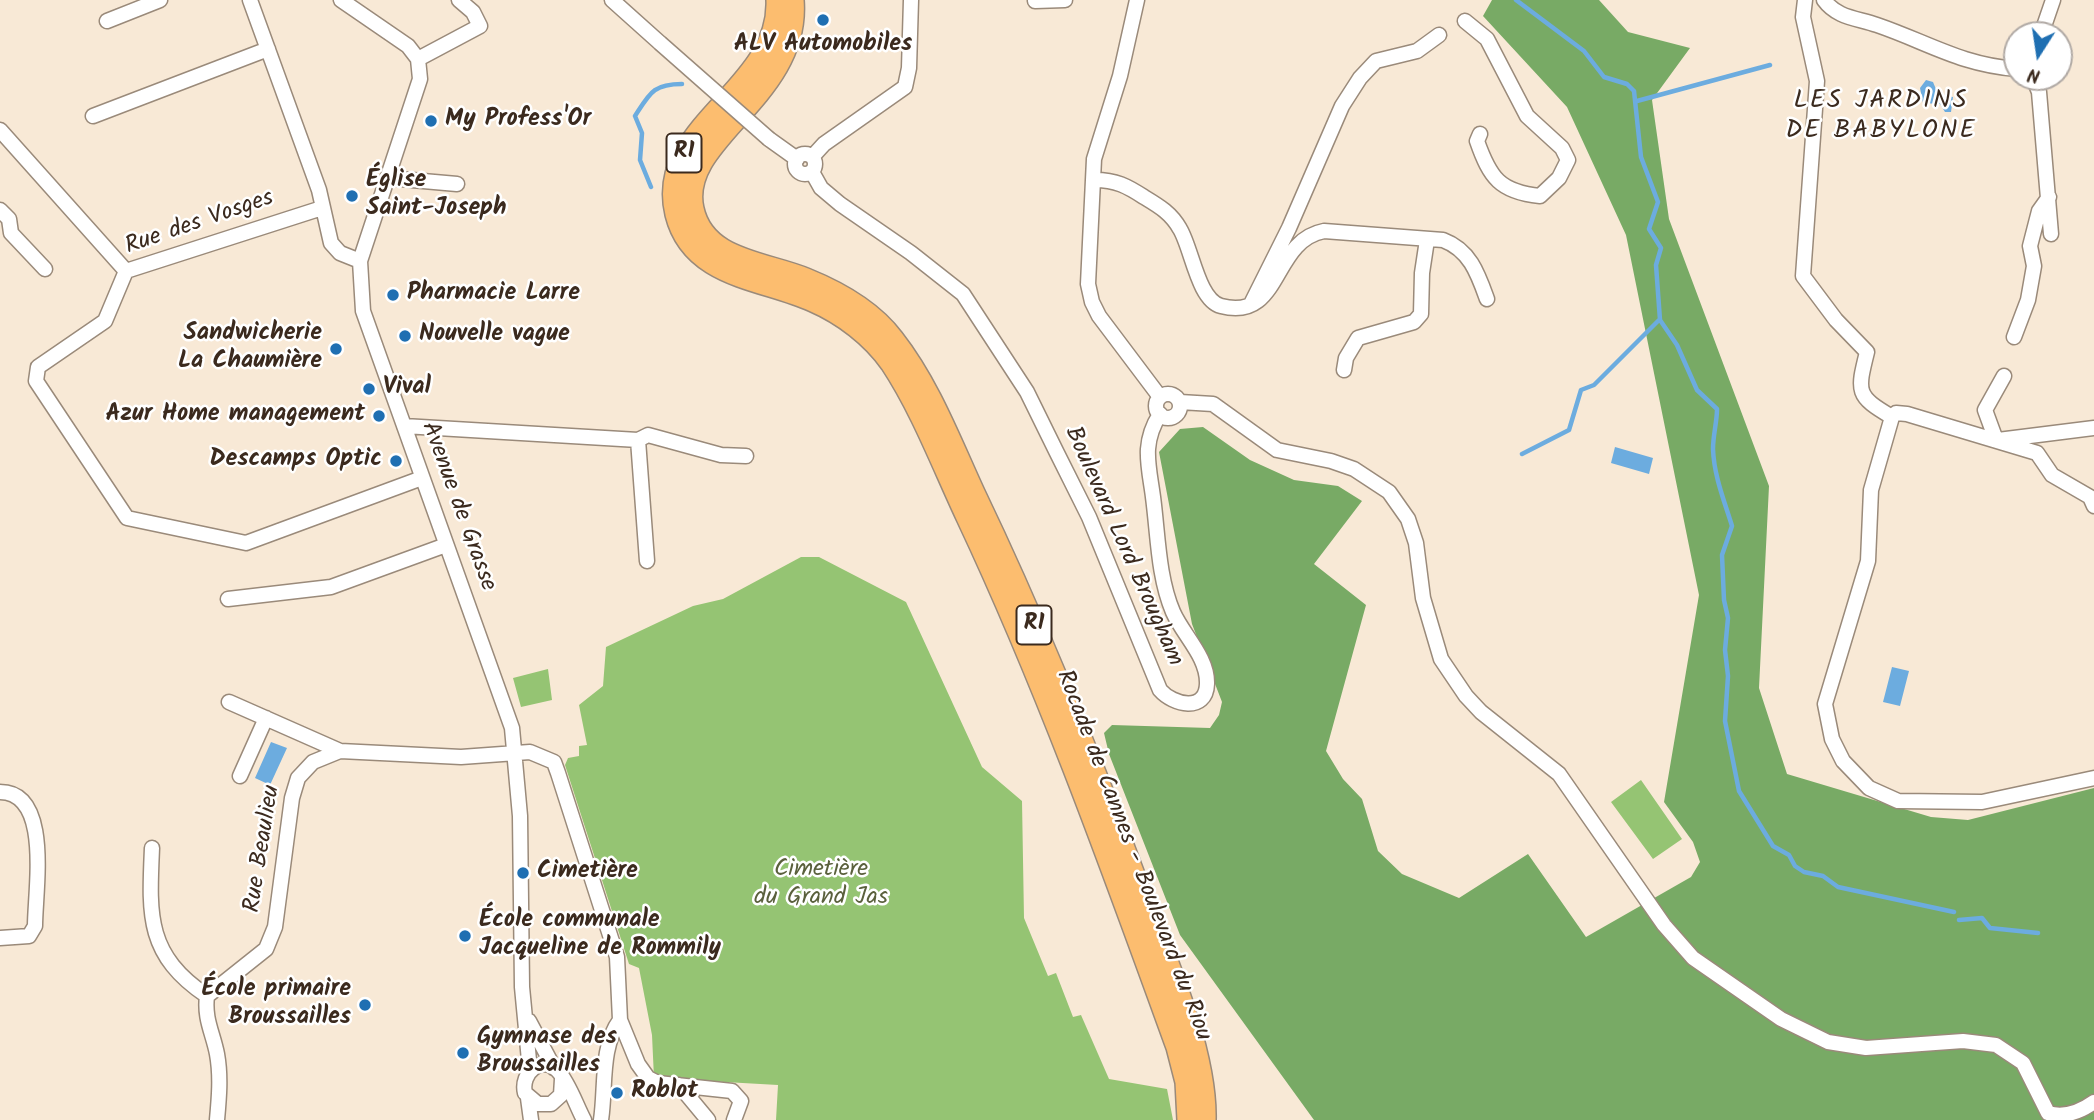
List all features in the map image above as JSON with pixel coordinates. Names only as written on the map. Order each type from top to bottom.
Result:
[{"type":"highway","name":"Rocade de Cannes - Boulevard du Riou","points":[[777,0],[775,26],[766,53],[680,159],[673,199],[680,226],[697,254],[712,264],[812,300],[847,320],[877,346],[904,387],[995,576],[1090,807],[1177,1047],[1186,1082],[1188,1120]]},
{"type":"highway","name":"Rocade de Cannes - Boulevard du Riou","points":[[793,0],[793,23],[785,56],[769,83],[701,162],[692,184],[693,211],[706,236],[727,253],[803,278],[863,310],[890,335],[921,380],[1010,568],[1106,801],[1175,985],[1202,1078],[1205,1120]]},
{"type":"street","points":[[107,21],[160,0]]},
{"type":"street","points":[[250,0],[302,140],[334,248],[360,261]]},
{"type":"street","points":[[341,0],[408,46],[418,59],[480,26],[473,12],[459,0]]},
{"type":"street","points":[[612,0],[769,139],[797,159],[799,172],[812,172],[816,164],[813,156]]},
{"type":"street","points":[[813,156],[824,144],[905,87],[909,68],[911,0]]},
{"type":"street","points":[[1035,1],[1065,0]]},
{"type":"street","points":[[1137,0],[1094,159],[1088,284],[1092,302],[1160,397],[1167,394],[1175,396],[1180,402],[1180,408],[1172,417],[1160,414]]},
{"type":"street","points":[[1805,0],[1803,17],[1817,81],[1803,276],[1836,320],[1867,352],[1859,386],[1866,402],[1892,417]]},
{"type":"street","points":[[1824,0],[1831,10],[1877,24],[1948,56],[2003,66]]},
{"type":"street","points":[[2046,21],[2053,0]]},
{"type":"street","points":[[1465,21],[1487,39],[1527,116],[1562,148],[1568,160],[1559,178],[1540,195],[1505,188],[1491,173],[1482,154],[1477,141],[1480,134]]},
{"type":"street","points":[[1251,304],[1289,228],[1342,106],[1352,95],[1360,78],[1376,61],[1418,51],[1439,35]]},
{"type":"street","points":[[93,116],[268,49]]},
{"type":"street","name":"Avenue de Grasse","points":[[418,59],[420,79],[360,261],[363,311],[512,728],[523,873],[522,987],[525,1014],[583,1120]]},
{"type":"street","points":[[2039,91],[2051,234]]},
{"type":"street","points":[[0,131],[126,271]]},
{"type":"street","points":[[797,159],[802,154],[813,156]]},
{"type":"street","name":"Boulevard Lord Brougham","points":[[812,172],[821,188],[840,204],[911,253],[963,294],[1027,392],[1089,517],[1160,690],[1169,701],[1181,704],[1192,703],[1204,695],[1208,685],[1198,654],[1173,612],[1162,572],[1148,451],[1151,429],[1160,414],[1157,409],[1160,397]]},
{"type":"street","points":[[389,178],[457,184]]},
{"type":"street","points":[[1095,180],[1122,183],[1169,212],[1190,250],[1206,296],[1218,306],[1236,309],[1265,298],[1285,261],[1309,234],[1324,231],[1443,240],[1464,252],[1488,299]]},
{"type":"street","points":[[2014,337],[2028,300],[2034,266],[2030,246],[2039,211],[2049,197]]},
{"type":"street","name":"Rue des Vosges","points":[[322,208],[126,271],[105,321],[38,367],[35,373],[36,382],[127,518],[246,543],[422,478]]},
{"type":"street","points":[[0,210],[9,219],[6,236],[45,269]]},
{"type":"street","points":[[1343,370],[1346,358],[1358,338],[1414,323],[1422,314],[1422,272],[1427,240]]},
{"type":"street","points":[[1996,440],[1985,410],[2004,376]]},
{"type":"street","points":[[1180,402],[1213,404],[1277,450],[1342,465],[1389,492],[1408,519],[1416,543],[1423,598],[1441,659],[1482,712],[1559,774],[1664,925],[1693,958],[1781,1019],[1828,1042],[1866,1048],[1910,1043],[1989,1042],[2023,1063],[2048,1113],[2058,1116],[2074,1113],[2094,1102]]},
{"type":"street","points":[[2094,506],[2090,497],[2052,475],[2037,453],[1896,413],[1892,417],[1871,491],[1868,561],[1825,704],[1832,739],[1843,761],[1869,788],[1898,801],[1982,802],[2094,778]]},
{"type":"street","points":[[404,426],[638,440],[648,435],[721,454],[746,456]]},
{"type":"street","points":[[1996,440],[2094,428]]},
{"type":"street","points":[[638,440],[647,561]]},
{"type":"street","points":[[228,599],[331,587],[446,545]]},
{"type":"street","points":[[229,702],[340,751]]},
{"type":"street","points":[[240,776],[266,718]]},
{"type":"street","name":"Rue Beaulieu","points":[[207,996],[266,949],[275,927],[292,798],[299,778],[313,762],[340,751],[461,758],[514,751],[545,756],[554,762],[617,957],[620,1020]]},
{"type":"street","points":[[0,792],[13,792],[20,796],[35,821],[35,926],[29,936],[0,938]]},
{"type":"street","points":[[152,848],[151,922],[161,953],[187,983],[207,996],[204,1015],[217,1052],[220,1080],[218,1120]]},
{"type":"street","points":[[525,1014],[530,1071],[524,1087],[533,1120]]},
{"type":"street","points":[[620,1020],[638,1064],[648,1078],[658,1083],[732,1091],[741,1101],[734,1120]]},
{"type":"street","points":[[601,1120],[607,1053],[611,1033],[620,1020]]},
{"type":"street","points":[[530,1071],[541,1065],[558,1073],[563,1090],[533,1120]]},
{"type":"street","points":[[679,1085],[708,1120]]},
{"type":"street","points":[[528,1098],[551,1102]]},
{"type":"street","name":"Avenue de Grasse","points":[[551,1102],[583,1120]]},
{"type":"green space","points":[[1492,0],[1599,0],[1628,32],[1690,48],[1652,100],[1669,219],[1769,486],[1759,688],[1787,774],[1931,817],[1968,820],[2094,788],[2094,1120],[1314,1120],[1180,935],[1109,754],[1104,733],[1112,725],[1210,728],[1219,715],[1222,702],[1192,624],[1159,452],[1180,429],[1203,427],[1250,460],[1294,480],[1338,486],[1362,501],[1314,564],[1366,605],[1326,751],[1343,779],[1362,799],[1378,851],[1402,874],[1459,898],[1528,854],[1586,937],[1691,877],[1700,862],[1693,842],[1664,802],[1699,595],[1626,235],[1567,107],[1483,16]]},
{"type":"green space","name":"Cimetière du Grand Jas","points":[[801,557],[819,557],[906,602],[982,767],[1022,801],[1024,918],[1048,976],[1056,973],[1073,1017],[1081,1015],[1109,1079],[1167,1089],[1173,1120],[776,1120],[778,1085],[654,1078],[652,1035],[639,968],[629,964],[565,765],[568,758],[579,756],[579,746],[587,745],[579,705],[603,686],[606,647],[693,606],[723,599]]},
{"type":"green space","points":[[548,669],[552,700],[521,707],[513,678]]},
{"type":"green space","points":[[1641,780],[1682,839],[1653,859],[1611,802]]},
{"type":"water","points":[[1926,80],[1933,82],[1938,94],[1953,97],[1951,112],[1945,112],[1940,104],[1923,103],[1920,88]]},
{"type":"water","points":[[1615,447],[1653,458],[1649,474],[1611,463]]},
{"type":"water","points":[[1892,667],[1909,671],[1900,706],[1883,702]]},
{"type":"water","points":[[271,742],[287,748],[270,785],[255,778]]},
{"type":"waterway","points":[[1516,0],[1584,51],[1604,77],[1627,84],[1634,91],[1641,157],[1658,202],[1649,229],[1661,248],[1656,265],[1660,320],[1677,345],[1697,390],[1717,409],[1713,444],[1715,469],[1732,526],[1722,555],[1724,600],[1728,618],[1725,721],[1739,791],[1773,846],[1789,855],[1795,866],[1804,872],[1823,876],[1838,887],[1954,912]]},
{"type":"waterway","points":[[1637,101],[1770,65]]},
{"type":"waterway","points":[[651,187],[640,160],[642,133],[635,116],[653,91],[672,84],[682,84]]},
{"type":"waterway","points":[[1522,454],[1569,430],[1581,390],[1594,385],[1659,320]]},
{"type":"waterway","points":[[1959,920],[1982,918],[1990,928],[2038,933]]},
{"type":"place","name":"ALV Automobiles","points":[[823,20]]},
{"type":"place","name":"My Profess'Or","points":[[431,121]]},
{"type":"place","name":"Église Saint-Joseph","points":[[352,196]]},
{"type":"place","name":"Pharmacie Larre","points":[[393,295]]},
{"type":"place","name":"Nouvelle vague","points":[[405,336]]},
{"type":"place","name":"Sandwicherie La Chaumière","points":[[336,349]]},
{"type":"place","name":"Vival","points":[[369,389]]},
{"type":"place","name":"Azur Home management","points":[[379,416]]},
{"type":"place","name":"Descamps Optic","points":[[396,461]]},
{"type":"place","name":"Cimetière","points":[[523,873]]},
{"type":"place","name":"École communale Jacqueline de Rommily","points":[[465,936]]},
{"type":"place","name":"École primaire Broussailles","points":[[365,1005]]},
{"type":"place","name":"Gymnase des Broussailles","points":[[463,1053]]},
{"type":"place","name":"Roblot","points":[[617,1093]]},
{"type":"district","name":"LES JARDINS DE BABYLONE","points":[[1881,118]]}]
